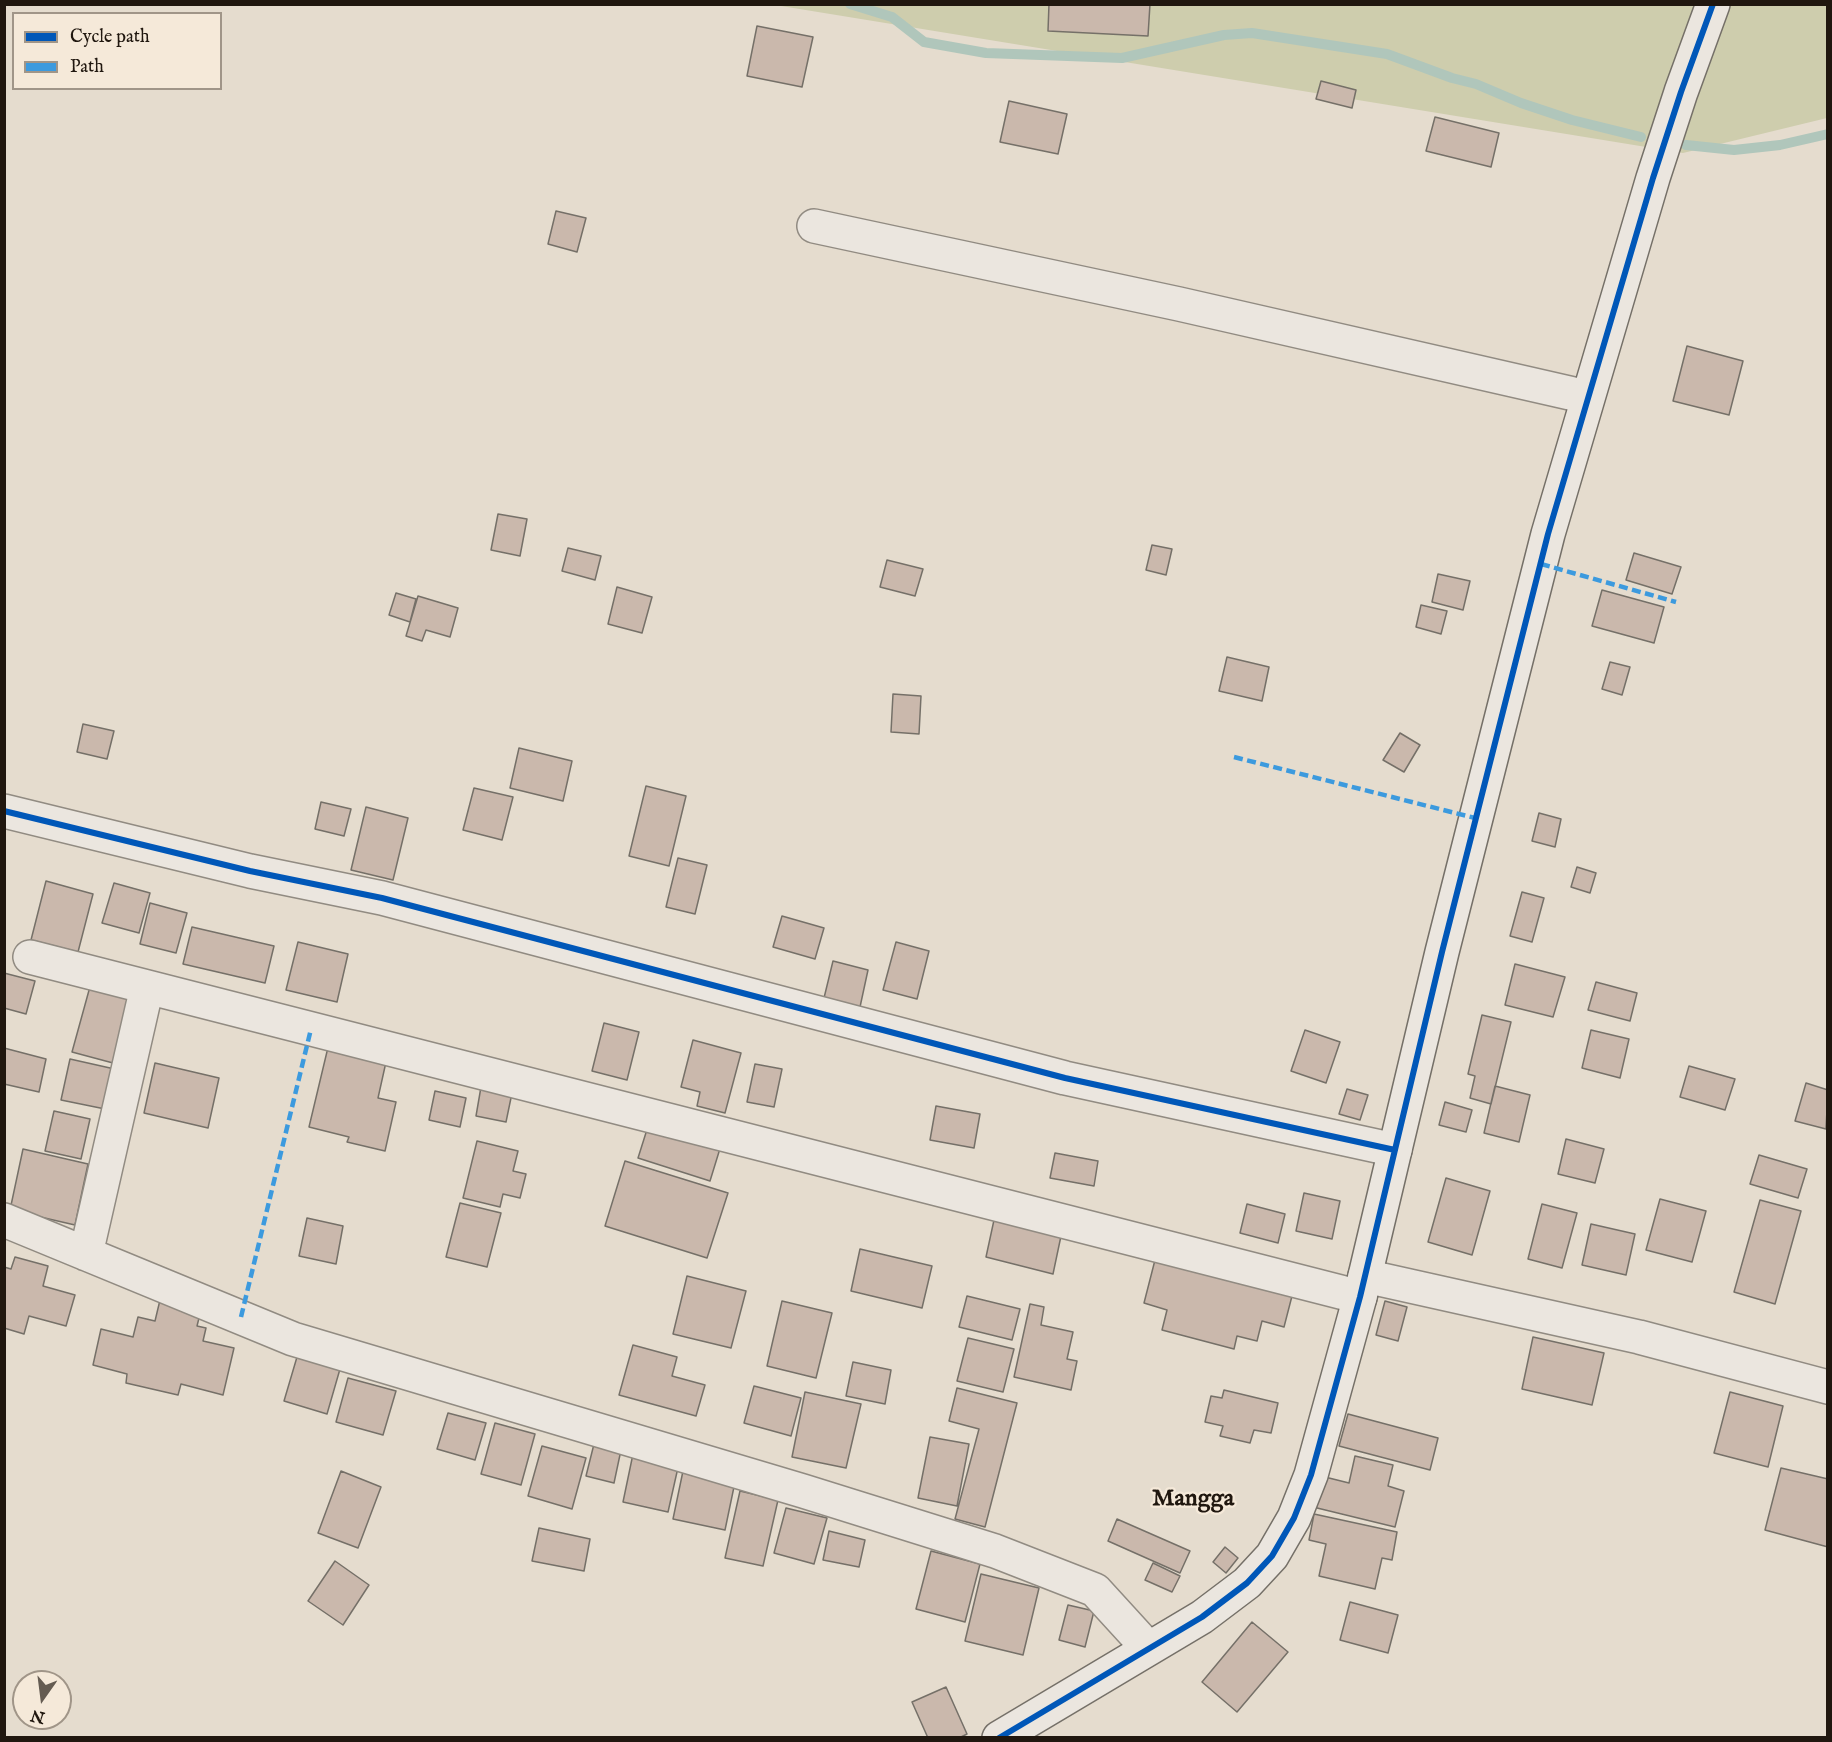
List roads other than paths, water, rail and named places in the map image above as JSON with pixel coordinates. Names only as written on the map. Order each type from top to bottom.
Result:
[{"type":"street","points":[[999,1737],[1202,1617],[1247,1583],[1272,1556],[1294,1518],[1311,1475],[1363,1286],[1491,754],[1548,534],[1660,157],[1713,4]]},
{"type":"street","points":[[814,226],[1168,302],[1587,397]]},
{"type":"street","points":[[4,811],[250,871],[382,898],[1065,1078],[1395,1150]]},
{"type":"street","points":[[30,957],[1363,1286],[1639,1337],[1827,1387]]},
{"type":"street","points":[[86,1254],[147,987]]},
{"type":"street","points":[[4,1220],[293,1339],[995,1551],[1095,1590],[1148,1648]]},
{"type":"waterway","points":[[850,4],[892,17],[924,42],[986,53],[1122,58],[1224,35],[1252,33],[1387,54],[1572,120],[1641,137]]},
{"type":"waterway","points":[[1686,145],[1734,150],[1780,145],[1828,134]]},
{"type":"district","name":"Mangga","points":[[1193,1500]]}]
